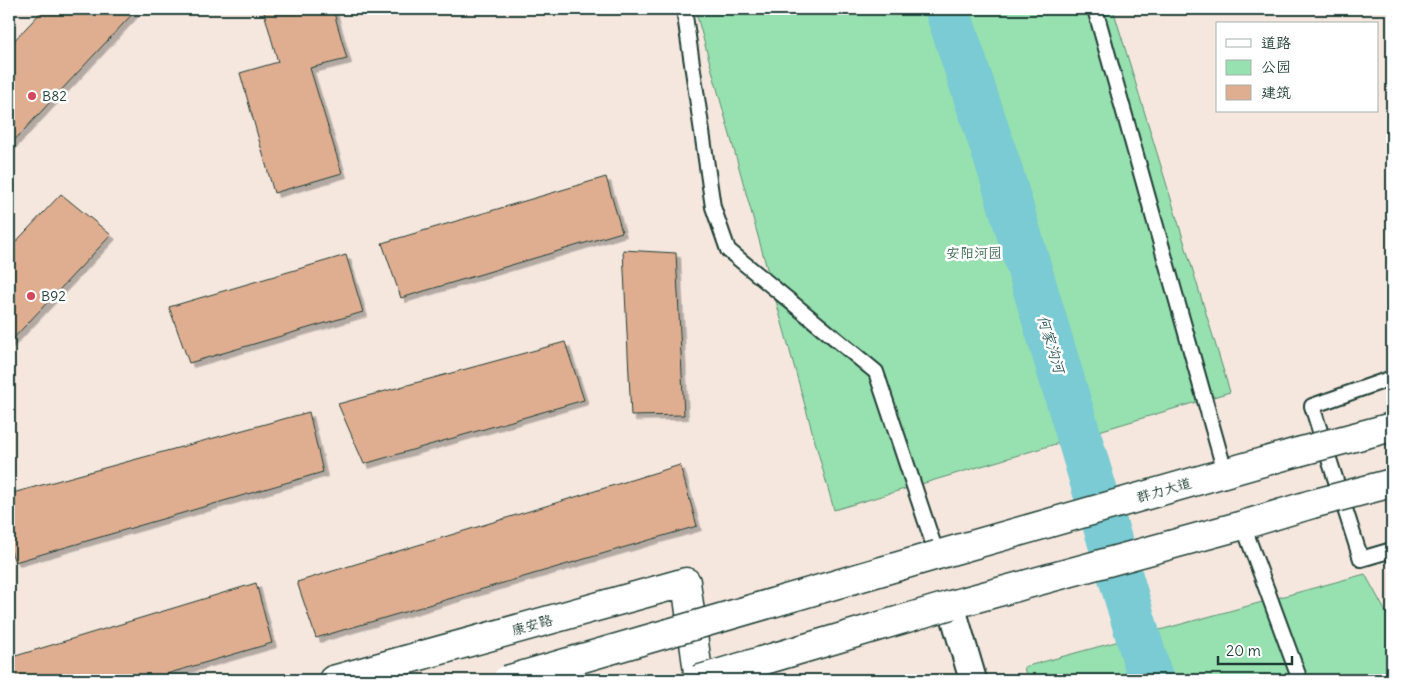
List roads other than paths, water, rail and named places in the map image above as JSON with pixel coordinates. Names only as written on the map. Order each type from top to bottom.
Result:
[{"type":"main road","name":"群力大道","points":[[937,555],[1225,472],[1392,427]]},
{"type":"main road","points":[[951,605],[1392,483]]},
{"type":"main road","points":[[507,680],[937,555]]},
{"type":"main road","name":"康安路","points":[[333,680],[686,582],[698,680],[951,605]]},
{"type":"street","points":[[951,605],[973,680]]},
{"type":"lane","points":[[684,9],[713,207],[728,250],[876,372],[937,555]]},
{"type":"lane","points":[[1095,9],[1225,472]]},
{"type":"lane","points":[[1392,378],[1312,406],[1362,559],[1392,550]]},
{"type":"lane","points":[[1243,525],[1300,680]]},
{"type":"waterway","name":"何家沟河","points":[[947,9],[1000,170],[1151,680]]},
{"type":"place","name":"B82","points":[[32,96]]},
{"type":"place","name":"B92","points":[[31,296]]},
{"type":"park label","name":"安阳河园","points":[[974,253]]}]
